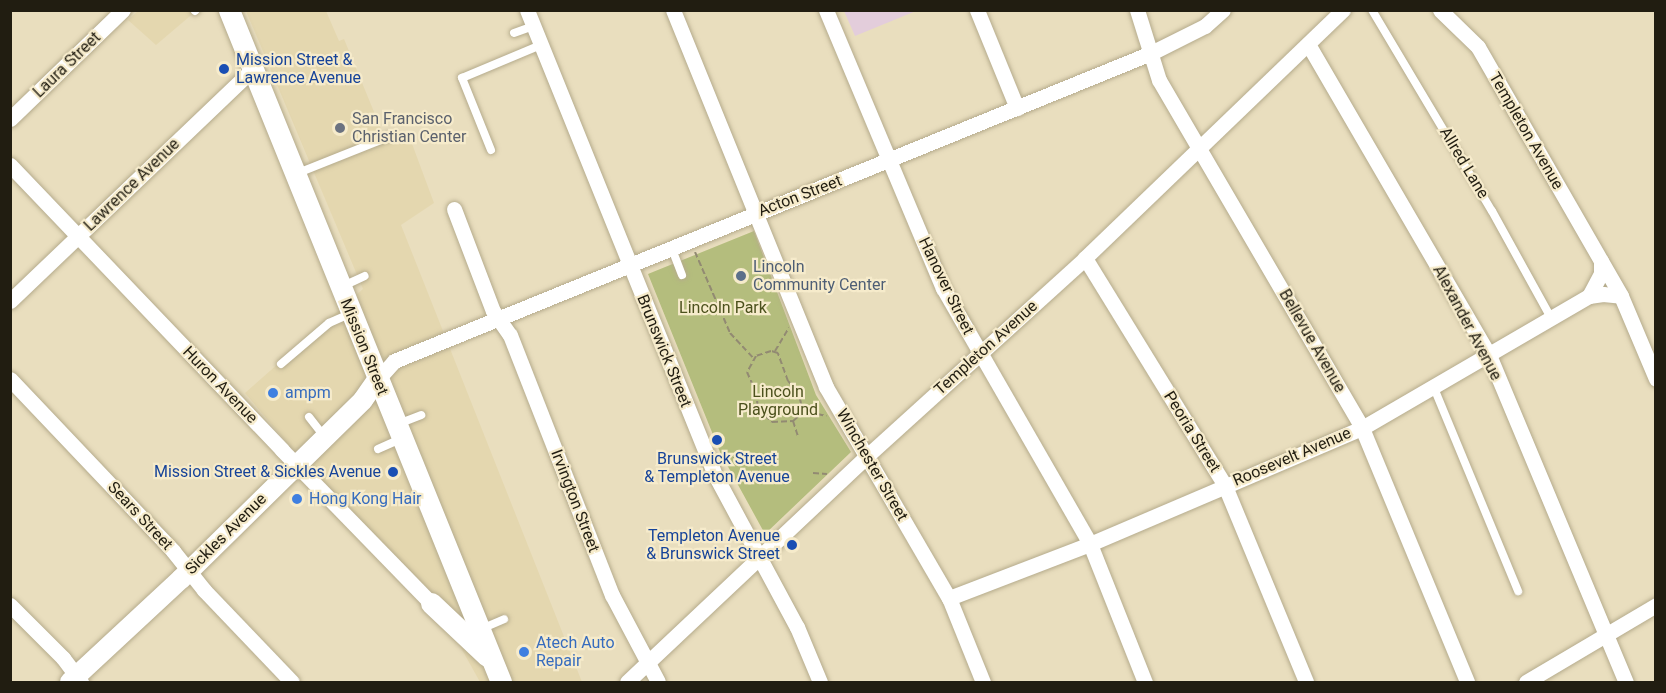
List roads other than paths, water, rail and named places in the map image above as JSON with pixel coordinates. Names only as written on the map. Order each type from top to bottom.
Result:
[{"type":"main road","name":"Mission Street","points":[[229,10],[501,682]]},
{"type":"main road","points":[[431,603],[444,606],[468,602]]},
{"type":"main road","points":[[431,603],[492,661]]},
{"type":"street","name":"Laura Street","points":[[10,119],[123,10]]},
{"type":"street","name":"Brunswick Street","points":[[527,10],[710,463],[797,627],[820,682]]},
{"type":"street","name":"Winchester Street","points":[[673,10],[826,387],[949,598],[983,682]]},
{"type":"street","name":"Hanover Street","points":[[826,10],[943,288],[1090,544],[1145,682]]},
{"type":"street","points":[[977,10],[1017,108]]},
{"type":"street","name":"Bellevue Avenue","points":[[1137,10],[1159,80],[1362,428],[1467,682]]},
{"type":"street","name":"Acton Street","points":[[377,380],[394,361],[1151,53],[1205,26],[1222,10]]},
{"type":"street","name":"Templeton Avenue","points":[[1440,10],[1478,47],[1621,296],[1656,379]]},
{"type":"street","name":"Templeton Avenue","points":[[627,682],[867,456],[1085,258],[1340,11]]},
{"type":"street","name":"Alexander Avenue","points":[[1308,44],[1489,355],[1626,682]]},
{"type":"street","name":"Lawrence Avenue","points":[[10,301],[253,69]]},
{"type":"street","name":"Huron Avenue","points":[[10,165],[431,603]]},
{"type":"street","name":"Irvington Street","points":[[454,209],[497,318],[510,335],[612,595],[658,682]]},
{"type":"street","name":"Peoria Street","points":[[1085,258],[1225,486],[1306,682]]},
{"type":"street","points":[[1589,296],[1601,273],[1601,261]]},
{"type":"street","name":"Roosevelt Avenue","points":[[949,598],[1090,544],[1362,428],[1589,296],[1603,294],[1621,296]]},
{"type":"street","name":"Sears Street","points":[[10,379],[292,682]]},
{"type":"street","name":"Sickles Avenue","points":[[76,680],[363,400],[377,380]]},
{"type":"street","points":[[10,605],[63,658],[76,680]]},
{"type":"street","points":[[1526,682],[1656,605]]},
{"type":"lane","name":"Allred Lane","points":[[1372,10],[1492,211],[1551,318]]},
{"type":"lane","points":[[514,33],[533,26]]},
{"type":"lane","points":[[491,150],[462,78],[541,45]]},
{"type":"lane","points":[[294,175],[391,136]]},
{"type":"lane","points":[[672,249],[682,275]]},
{"type":"lane","points":[[340,287],[365,276]]},
{"type":"lane","points":[[281,364],[329,323],[350,313]]},
{"type":"lane","points":[[1434,388],[1518,591]]},
{"type":"lane","points":[[378,449],[421,415]]},
{"type":"lane","points":[[309,417],[325,437]]},
{"type":"lane","points":[[480,630],[504,619]]},
{"type":"place","name":"Mission Street & Lawrence Avenue","points":[[224,69]]},
{"type":"place","name":"San Francisco Christian Center","points":[[340,128]]},
{"type":"place","name":"Lincoln Community Center","points":[[741,276]]},
{"type":"place","name":"ampm","points":[[273,393]]},
{"type":"place","name":"Brunswick Street & Templeton Avenue","points":[[717,440]]},
{"type":"place","name":"Mission Street & Sickles Avenue","points":[[393,472]]},
{"type":"place","name":"Hong Kong Hair","points":[[297,499]]},
{"type":"place","name":"Templeton Avenue & Brunswick Street","points":[[792,545]]},
{"type":"place","name":"Atech Auto Repair","points":[[524,652]]},
{"type":"park label","name":"Lincoln Park","points":[[723,308]]},
{"type":"park label","name":"Lincoln Playground","points":[[778,401]]}]
